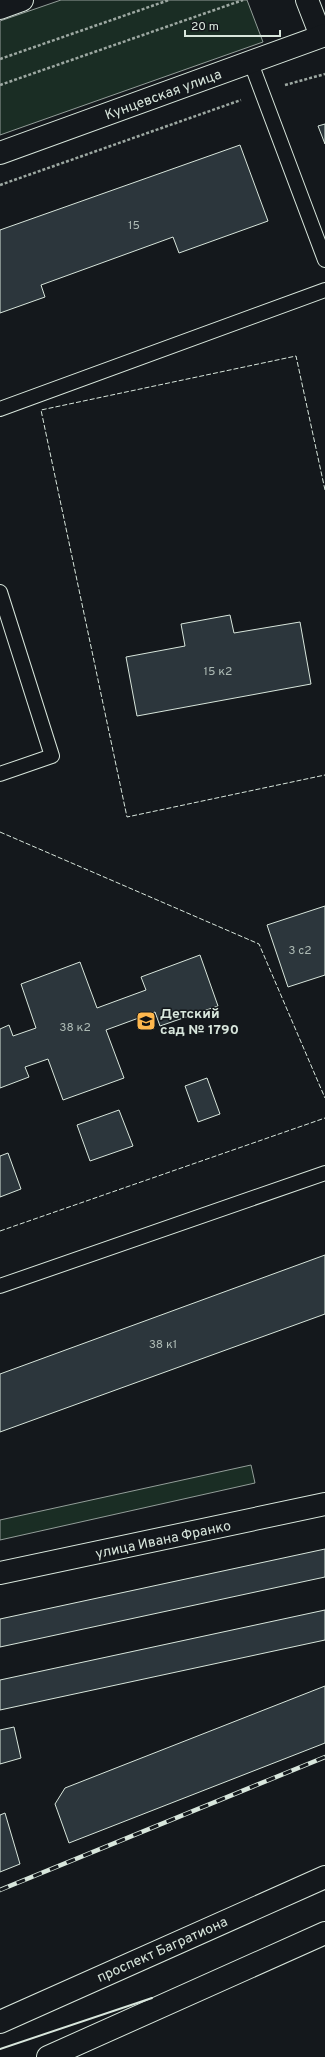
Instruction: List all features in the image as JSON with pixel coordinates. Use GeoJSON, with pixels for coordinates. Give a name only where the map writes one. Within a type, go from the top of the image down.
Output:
{"type":"FeatureCollection","features":[{"type":"Feature","properties":{"kind":"street"},"geometry":{"type":"LineString","coordinates":[[0,8],[22,0]]}},
{"type":"Feature","properties":{"kind":"street"},"geometry":{"type":"LineString","coordinates":[[307,0],[323,35]]}},
{"type":"Feature","properties":{"kind":"street","name":"Кунцевская улица"},"geometry":{"type":"LineString","coordinates":[[0,153],[251,63],[323,35]]}},
{"type":"Feature","properties":{"kind":"street","name":"улица Ивана Франко"},"geometry":{"type":"LineString","coordinates":[[0,1573],[325,1504]]}},
{"type":"Feature","properties":{"kind":"street","name":"проспект Багратиона"},"geometry":{"type":"LineString","coordinates":[[0,2022],[325,1877]]}},
{"type":"Feature","properties":{"kind":"street"},"geometry":{"type":"LineString","coordinates":[[48,2057],[325,1933]]}},
{"type":"Feature","properties":{"kind":"lane"},"geometry":{"type":"LineString","coordinates":[[251,63],[325,260]]}},
{"type":"Feature","properties":{"kind":"lane"},"geometry":{"type":"LineString","coordinates":[[0,409],[325,290]]}},
{"type":"Feature","properties":{"kind":"lane"},"geometry":{"type":"LineString","coordinates":[[0,592],[52,756],[0,774]]}},
{"type":"Feature","properties":{"kind":"lane"},"geometry":{"type":"LineString","coordinates":[[0,1286],[325,1173]]}},
{"type":"Feature","properties":{"kind":"path"},"geometry":{"type":"LineString","coordinates":[[0,59],[169,0]]}},
{"type":"Feature","properties":{"kind":"path"},"geometry":{"type":"LineString","coordinates":[[0,85],[243,0]]}},
{"type":"Feature","properties":{"kind":"path"},"geometry":{"type":"LineString","coordinates":[[0,185],[262,92],[325,74]]}},
{"type":"Feature","properties":{"kind":"green space"},"geometry":{"type":"Polygon","coordinates":[[[61,0],[247,0],[263,42],[0,135],[0,21],[61,0]]]}},
{"type":"Feature","properties":{"kind":"green space"},"geometry":{"type":"Polygon","coordinates":[[[251,1465],[255,1483],[0,1540],[0,1520],[251,1465]]]}},
{"type":"Feature","properties":{"kind":"building"},"geometry":{"type":"Polygon","coordinates":[[[325,124],[325,144],[318,126],[325,124]]]}},
{"type":"Feature","properties":{"kind":"building"},"geometry":{"type":"Polygon","coordinates":[[[240,145],[268,221],[179,253],[173,237],[41,285],[45,297],[0,313],[0,230],[240,145]]]}},
{"type":"Feature","properties":{"kind":"building"},"geometry":{"type":"Polygon","coordinates":[[[230,615],[234,633],[300,622],[311,684],[137,716],[126,657],[185,646],[181,624],[230,615]]]}},
{"type":"Feature","properties":{"kind":"building"},"geometry":{"type":"Polygon","coordinates":[[[325,906],[325,975],[288,987],[267,925],[325,906]]]}},
{"type":"Feature","properties":{"kind":"building"},"geometry":{"type":"Polygon","coordinates":[[[200,955],[218,1006],[160,1026],[155,1012],[106,1030],[124,1078],[63,1100],[48,1059],[25,1067],[29,1077],[0,1088],[0,1029],[9,1025],[13,1036],[36,1028],[21,984],[80,962],[97,1008],[146,990],[141,977],[200,955]]]}},
{"type":"Feature","properties":{"kind":"building"},"geometry":{"type":"Polygon","coordinates":[[[207,1078],[220,1114],[198,1122],[185,1086],[207,1078]]]}},
{"type":"Feature","properties":{"kind":"building"},"geometry":{"type":"Polygon","coordinates":[[[119,1110],[133,1146],[90,1161],[77,1125],[119,1110]]]}},
{"type":"Feature","properties":{"kind":"building"},"geometry":{"type":"Polygon","coordinates":[[[8,1153],[21,1189],[0,1197],[0,1156],[8,1153]]]}},
{"type":"Feature","properties":{"kind":"building"},"geometry":{"type":"Polygon","coordinates":[[[325,1255],[325,1314],[0,1432],[0,1374],[325,1255]]]}},
{"type":"Feature","properties":{"kind":"building"},"geometry":{"type":"Polygon","coordinates":[[[325,1549],[325,1577],[0,1647],[0,1619],[325,1549]]]}},
{"type":"Feature","properties":{"kind":"building"},"geometry":{"type":"Polygon","coordinates":[[[325,1610],[325,1640],[0,1710],[0,1680],[325,1610]]]}},
{"type":"Feature","properties":{"kind":"building"},"geometry":{"type":"Polygon","coordinates":[[[325,1686],[325,1743],[69,1843],[55,1804],[65,1788],[325,1686]]]}},
{"type":"Feature","properties":{"kind":"building"},"geometry":{"type":"Polygon","coordinates":[[[14,1727],[21,1758],[0,1764],[0,1730],[14,1727]]]}},
{"type":"Feature","properties":{"kind":"building"},"geometry":{"type":"Polygon","coordinates":[[[5,1813],[20,1864],[0,1872],[0,1815],[5,1813]]]}},
{"type":"Feature","properties":{"kind":"railway"},"geometry":{"type":"LineString","coordinates":[[0,1890],[325,1757]]}},
{"type":"Feature","properties":{"kind":"fence"},"geometry":{"type":"LineString","coordinates":[[325,490],[296,356],[41,410],[127,817],[325,775]]}},
{"type":"Feature","properties":{"kind":"fence"},"geometry":{"type":"LineString","coordinates":[[0,832],[259,944],[325,1098]]}},
{"type":"Feature","properties":{"kind":"fence"},"geometry":{"type":"LineString","coordinates":[[0,1231],[325,1118]]}},
{"type":"Feature","properties":{"kind":"wall"},"geometry":{"type":"LineString","coordinates":[[0,2049],[152,1998]]}},
{"type":"Feature","properties":{"kind":"place","name":"Детский сад № 1790"},"geometry":{"type":"Point","coordinates":[146,1021]}}]}
